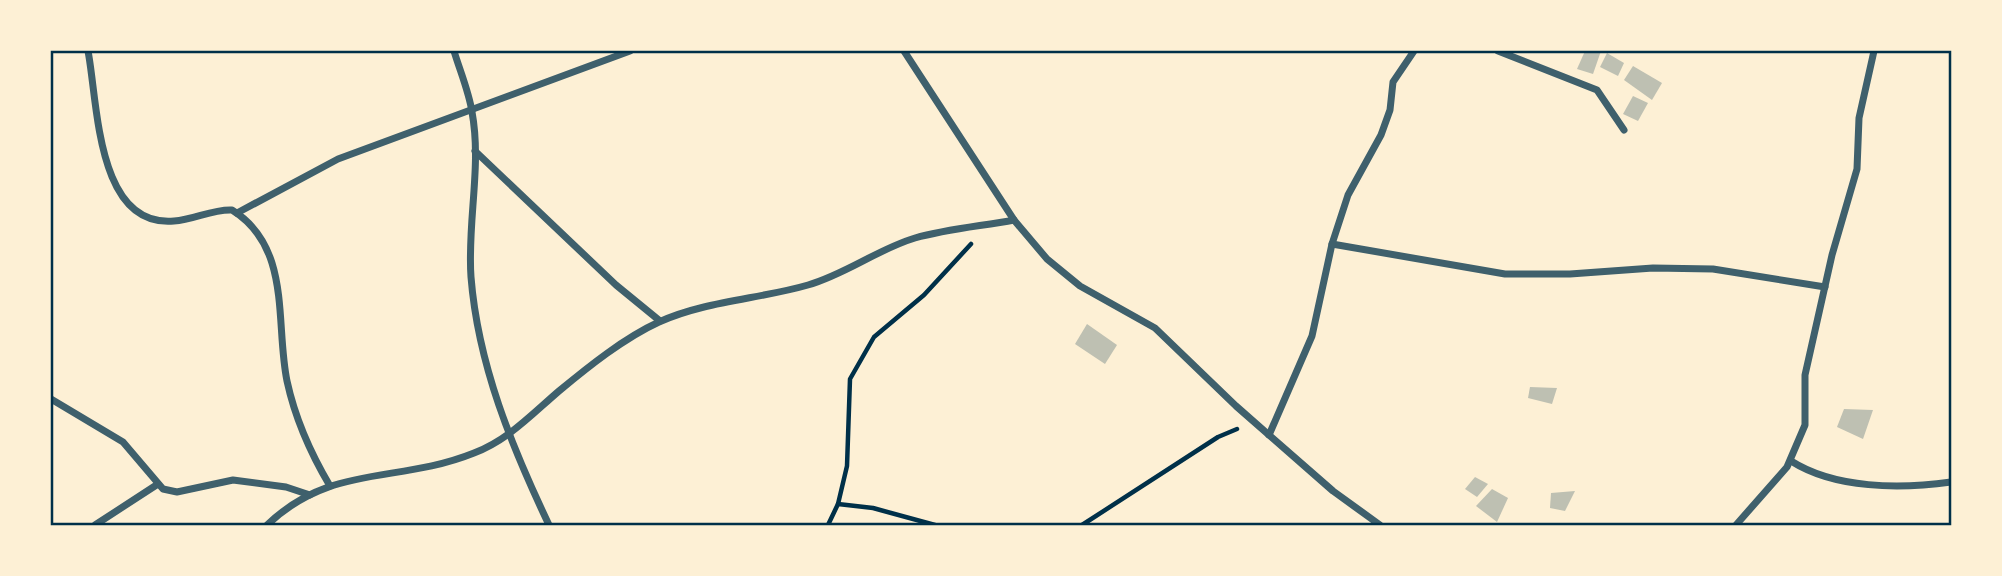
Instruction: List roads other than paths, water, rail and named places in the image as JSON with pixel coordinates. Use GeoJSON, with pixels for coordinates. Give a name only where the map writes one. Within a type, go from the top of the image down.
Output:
{"type":"FeatureCollection","features":[{"type":"Feature","properties":{"kind":"street"},"geometry":{"type":"LineString","coordinates":[[88,51],[97,118],[112,180],[121,196],[148,218],[173,222],[223,210],[237,213],[256,231],[272,262],[280,290],[283,357],[288,384],[314,459],[330,486]]}},
{"type":"Feature","properties":{"kind":"street"},"geometry":{"type":"LineString","coordinates":[[454,51],[472,111],[475,151],[471,277],[489,376],[510,435],[549,525]]}},
{"type":"Feature","properties":{"kind":"street"},"geometry":{"type":"LineString","coordinates":[[237,213],[338,159],[630,51]]}},
{"type":"Feature","properties":{"kind":"street"},"geometry":{"type":"LineString","coordinates":[[904,51],[1014,220],[1047,259],[1080,286],[1154,328],[1254,422],[1333,491],[1380,525]]}},
{"type":"Feature","properties":{"kind":"street"},"geometry":{"type":"LineString","coordinates":[[1269,435],[1312,336],[1332,244],[1348,195],[1381,135],[1390,110],[1393,82],[1414,51]]}},
{"type":"Feature","properties":{"kind":"street"},"geometry":{"type":"LineString","coordinates":[[1498,51],[1597,90],[1624,130]]}},
{"type":"Feature","properties":{"kind":"street"},"geometry":{"type":"LineString","coordinates":[[1736,525],[1763,497],[1791,460],[1805,425],[1805,374],[1857,169],[1860,118],[1874,51]]}},
{"type":"Feature","properties":{"kind":"street"},"geometry":{"type":"LineString","coordinates":[[475,151],[616,285],[660,321]]}},
{"type":"Feature","properties":{"kind":"street"},"geometry":{"type":"LineString","coordinates":[[267,525],[285,508],[330,486],[357,477],[438,466],[476,453],[510,435],[561,389],[660,321],[810,285],[915,238],[1014,220]]}},
{"type":"Feature","properties":{"kind":"street"},"geometry":{"type":"LineString","coordinates":[[1332,244],[1505,274],[1570,274],[1653,268],[1713,269],[1825,287]]}},
{"type":"Feature","properties":{"kind":"street"},"geometry":{"type":"LineString","coordinates":[[51,399],[123,442],[163,489],[177,492],[233,480],[256,482],[310,495]]}},
{"type":"Feature","properties":{"kind":"street"},"geometry":{"type":"LineString","coordinates":[[1791,460],[1808,472],[1856,482],[1929,485],[1951,482]]}},
{"type":"Feature","properties":{"kind":"street"},"geometry":{"type":"LineString","coordinates":[[95,525],[158,484]]}}]}
